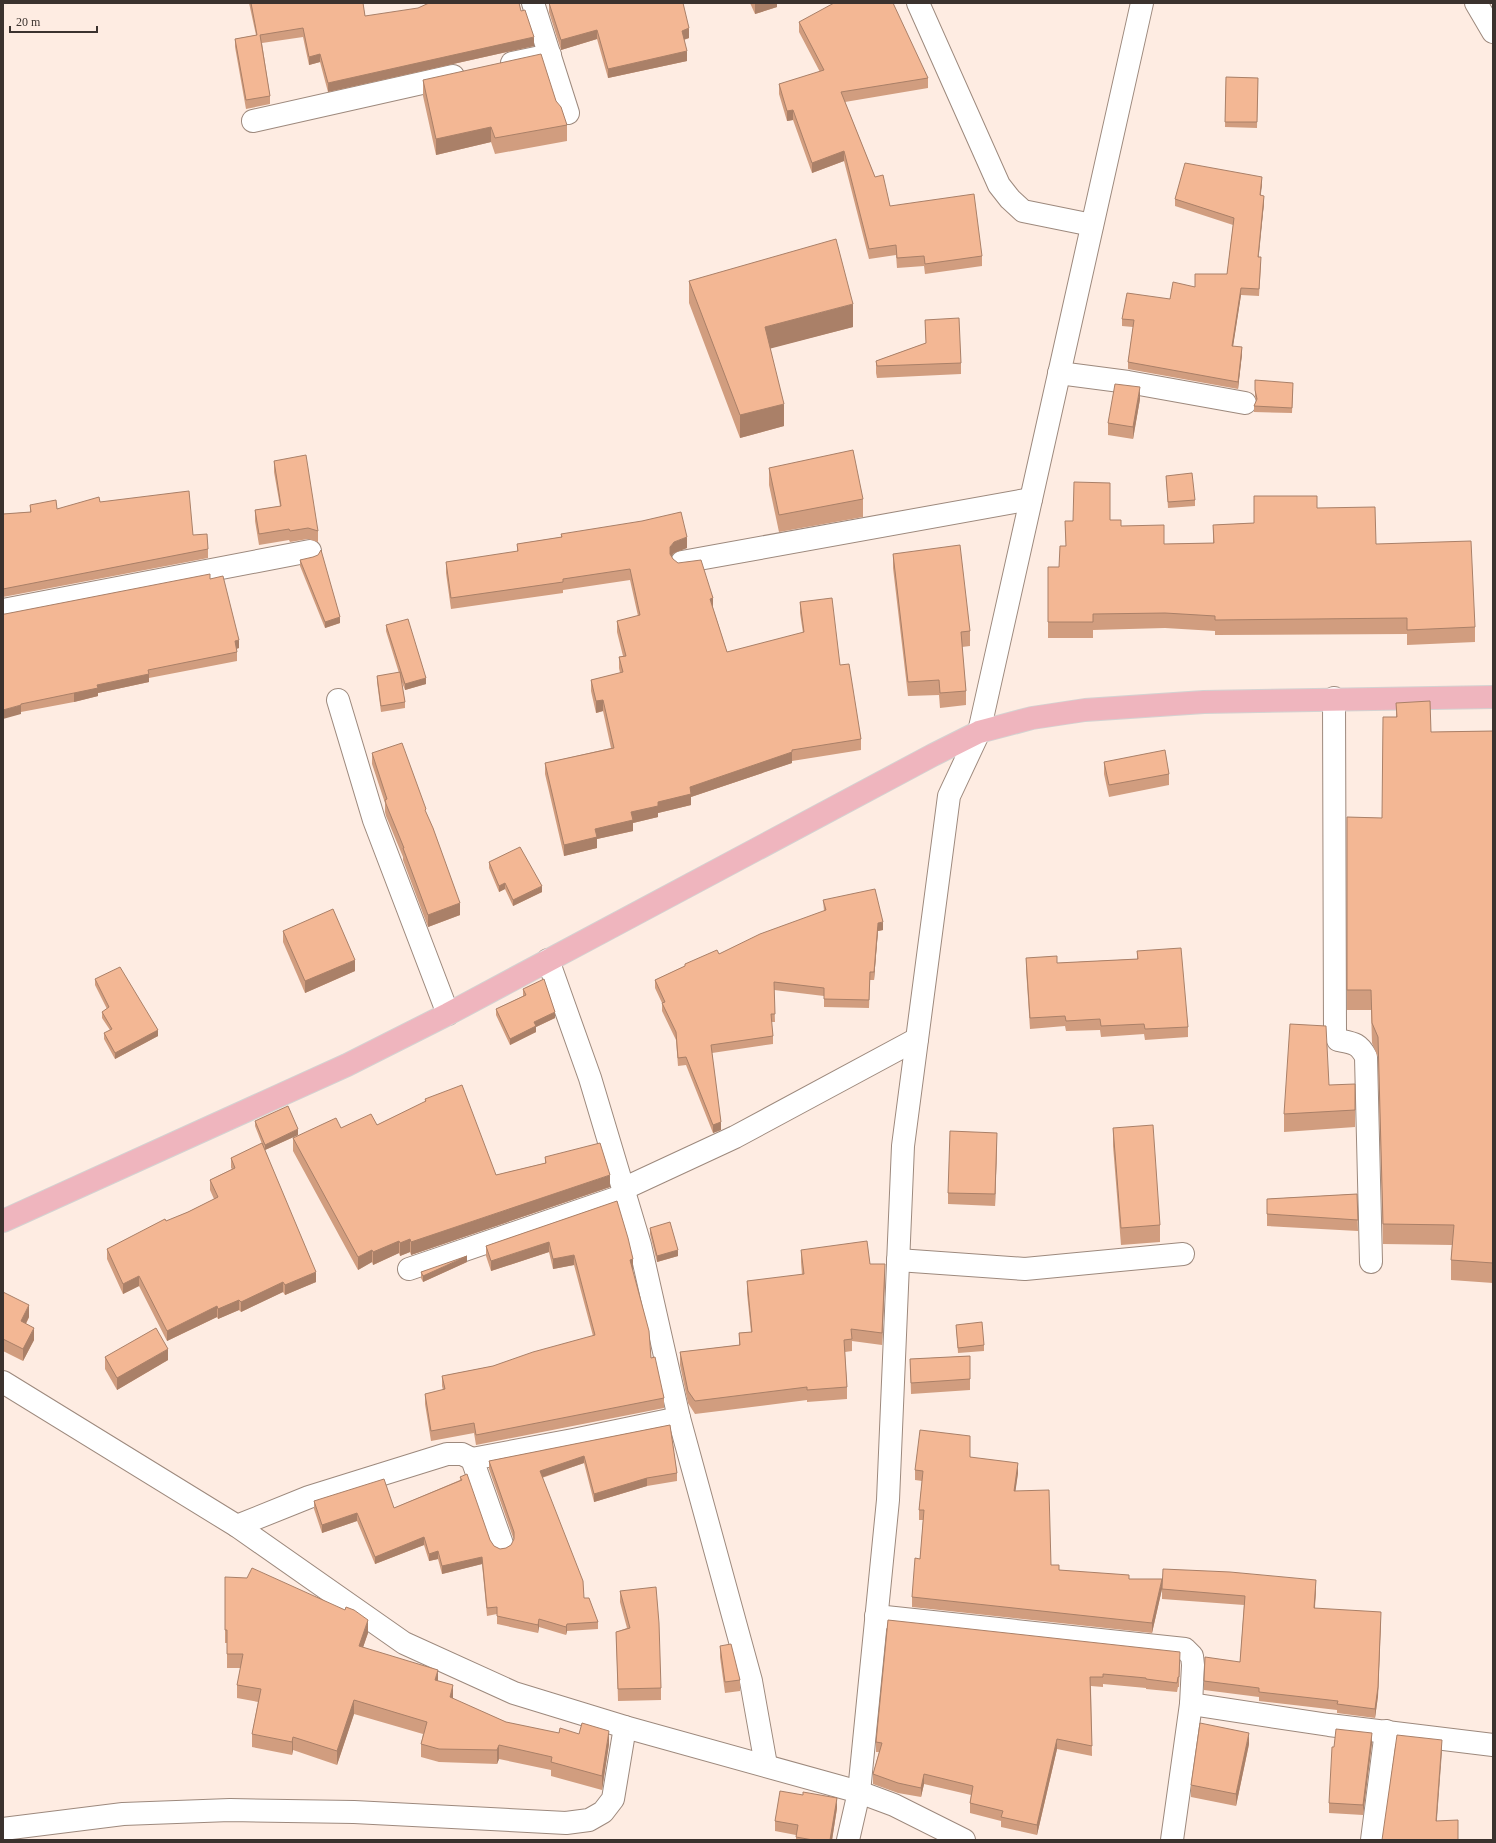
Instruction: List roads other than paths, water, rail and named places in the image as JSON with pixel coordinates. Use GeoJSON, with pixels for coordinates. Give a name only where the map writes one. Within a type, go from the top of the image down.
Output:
{"type":"FeatureCollection","features":[{"type":"Feature","properties":{"kind":"main road"},"geometry":{"type":"LineString","coordinates":[[3,1221],[347,1065],[448,1014],[933,755],[979,732],[1032,718],[1085,710],[1204,702],[1334,698],[1493,697]]}},
{"type":"Feature","properties":{"kind":"street"},"geometry":{"type":"LineString","coordinates":[[533,3],[568,113]]}},
{"type":"Feature","properties":{"kind":"street"},"geometry":{"type":"LineString","coordinates":[[918,3],[999,185],[1010,199],[1023,211],[1092,225]]}},
{"type":"Feature","properties":{"kind":"street"},"geometry":{"type":"LineString","coordinates":[[848,1840],[858,1792],[888,1500],[903,1146],[950,796],[979,732],[1142,3]]}},
{"type":"Feature","properties":{"kind":"street"},"geometry":{"type":"LineString","coordinates":[[1476,3],[1493,32]]}},
{"type":"Feature","properties":{"kind":"street"},"geometry":{"type":"LineString","coordinates":[[495,67],[550,55]]}},
{"type":"Feature","properties":{"kind":"street"},"geometry":{"type":"LineString","coordinates":[[253,121],[472,72]]}},
{"type":"Feature","properties":{"kind":"street"},"geometry":{"type":"LineString","coordinates":[[1059,373],[1128,382],[1245,403]]}},
{"type":"Feature","properties":{"kind":"street"},"geometry":{"type":"LineString","coordinates":[[682,562],[1031,499]]}},
{"type":"Feature","properties":{"kind":"street"},"geometry":{"type":"LineString","coordinates":[[3,610],[310,551]]}},
{"type":"Feature","properties":{"kind":"street"},"geometry":{"type":"LineString","coordinates":[[1334,698],[1335,1034],[1338,1040],[1354,1043],[1362,1048],[1366,1057],[1371,1262]]}},
{"type":"Feature","properties":{"kind":"street"},"geometry":{"type":"LineString","coordinates":[[338,700],[374,820],[448,1014]]}},
{"type":"Feature","properties":{"kind":"street"},"geometry":{"type":"LineString","coordinates":[[548,960],[590,1078],[640,1245],[679,1418],[750,1681],[766,1765]]}},
{"type":"Feature","properties":{"kind":"street"},"geometry":{"type":"LineString","coordinates":[[409,1269],[624,1192],[734,1137],[917,1040]]}},
{"type":"Feature","properties":{"kind":"street"},"geometry":{"type":"LineString","coordinates":[[898,1260],[1025,1269],[1183,1254]]}},
{"type":"Feature","properties":{"kind":"street"},"geometry":{"type":"LineString","coordinates":[[3,1382],[237,1526],[404,1643],[514,1693],[625,1727],[766,1765],[858,1792],[894,1805],[964,1840]]}},
{"type":"Feature","properties":{"kind":"street"},"geometry":{"type":"LineString","coordinates":[[237,1526],[309,1497],[447,1454],[462,1454],[472,1458],[573,1440],[679,1418]]}},
{"type":"Feature","properties":{"kind":"street"},"geometry":{"type":"LineString","coordinates":[[472,1458],[502,1544]]}},
{"type":"Feature","properties":{"kind":"street"},"geometry":{"type":"LineString","coordinates":[[876,1616],[1185,1649],[1192,1656],[1194,1665],[1191,1704],[1172,1840]]}},
{"type":"Feature","properties":{"kind":"street"},"geometry":{"type":"LineString","coordinates":[[1191,1704],[1329,1725],[1493,1745]]}},
{"type":"Feature","properties":{"kind":"street"},"geometry":{"type":"LineString","coordinates":[[3,1828],[123,1814],[230,1810],[354,1812],[566,1823],[590,1820],[603,1812],[613,1799],[625,1727]]}},
{"type":"Feature","properties":{"kind":"street"},"geometry":{"type":"LineString","coordinates":[[1372,1840],[1386,1731]]}}]}
